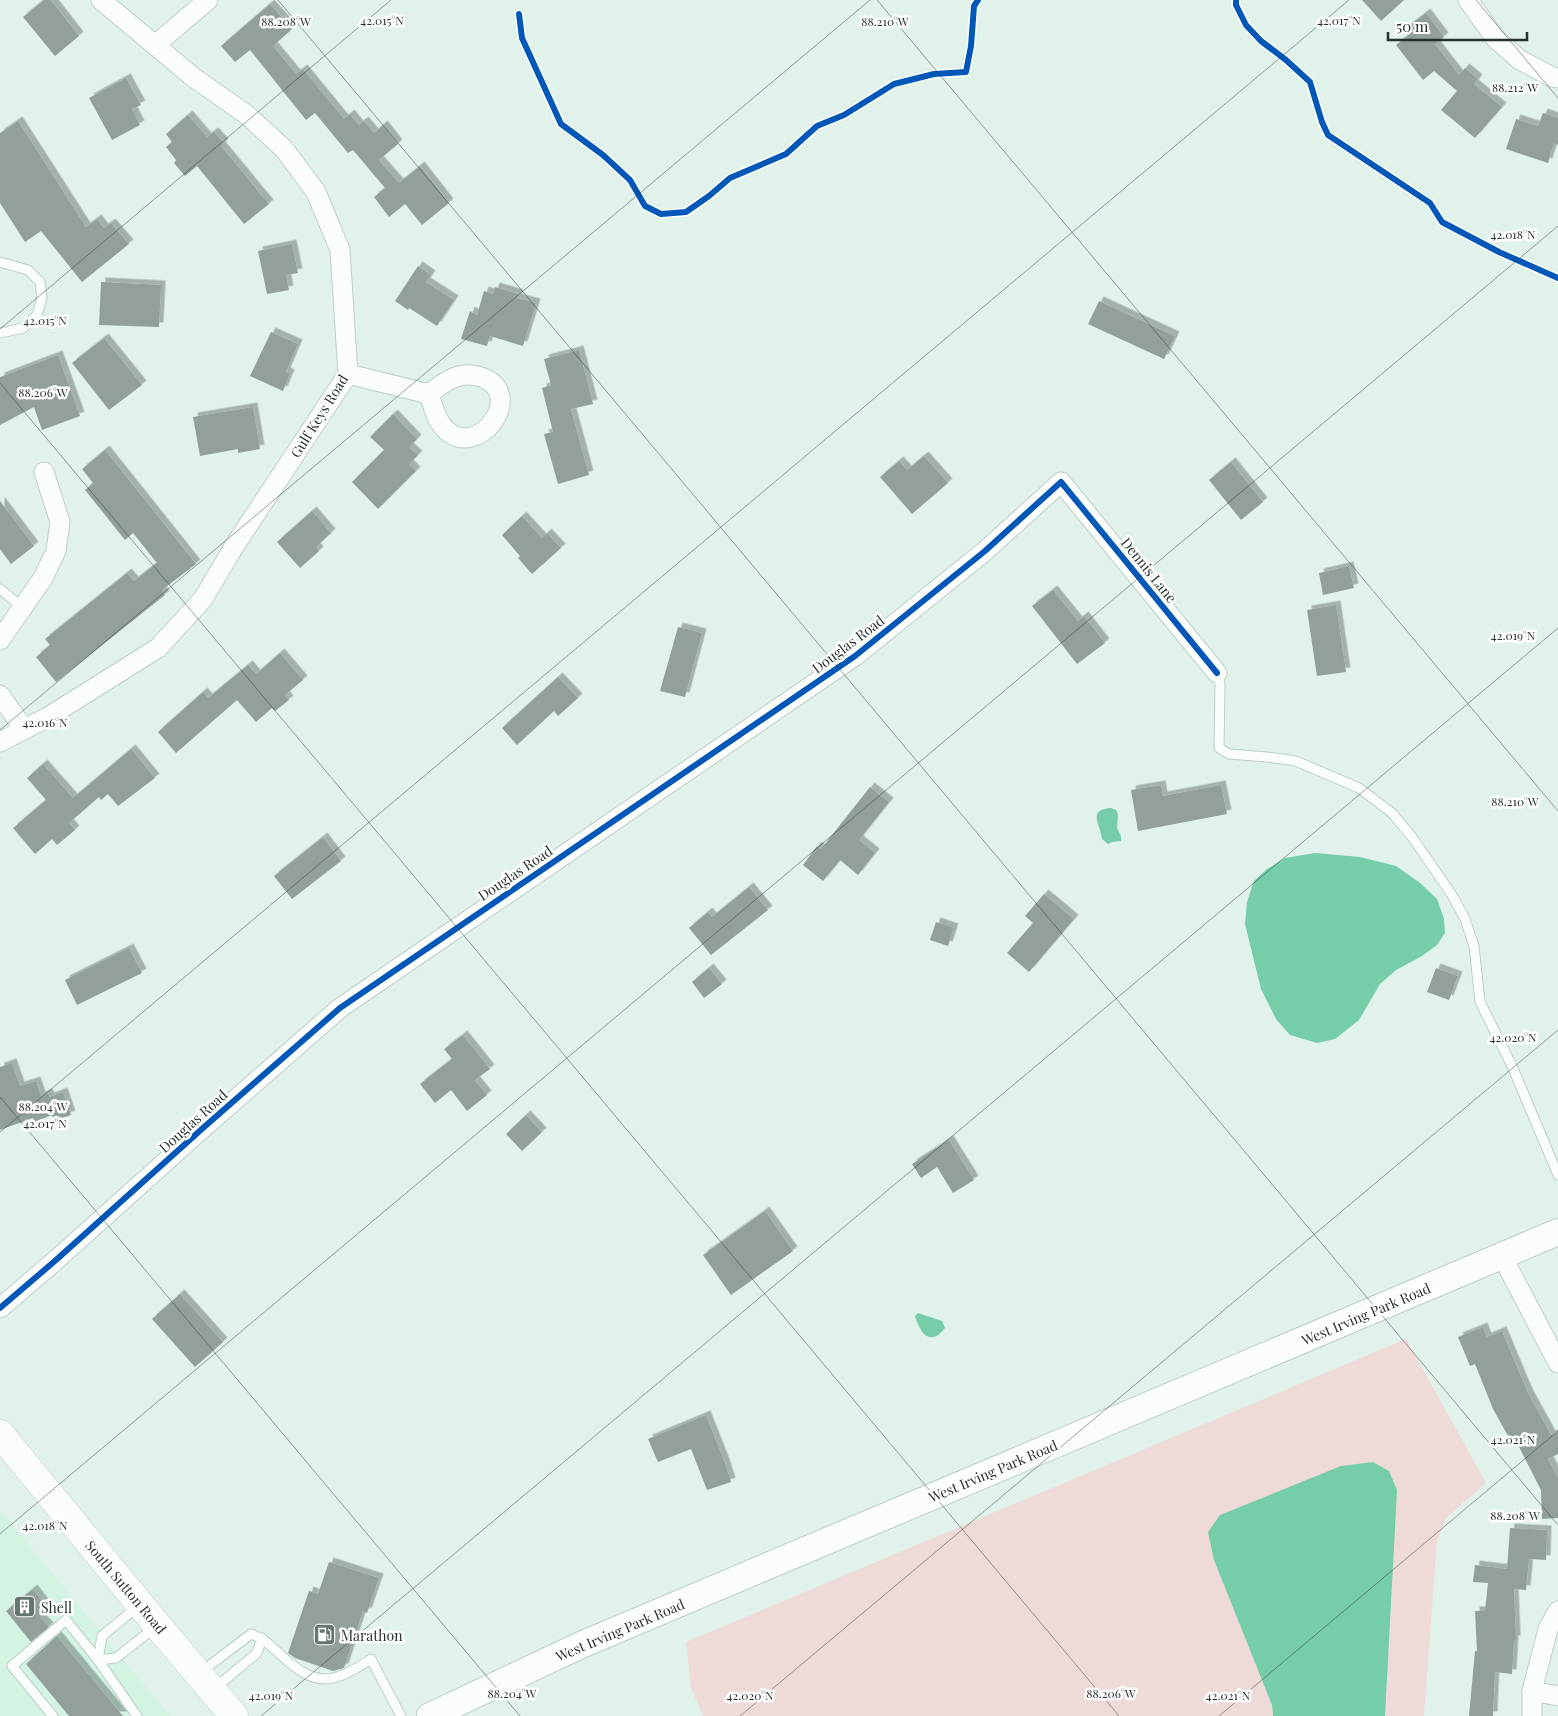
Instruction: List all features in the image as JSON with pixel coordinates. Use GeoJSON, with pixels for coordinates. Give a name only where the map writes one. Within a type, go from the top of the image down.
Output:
{"type":"FeatureCollection","features":[{"type":"Feature","properties":{"kind":"main road","name":"West Irving Park Road"},"geometry":{"type":"LineString","coordinates":[[430,1716],[581,1645],[1558,1232]]}},
{"type":"Feature","properties":{"kind":"main road","name":"South Sutton Road"},"geometry":{"type":"LineString","coordinates":[[4,1445],[234,1716]]}},
{"type":"Feature","properties":{"kind":"street","name":"Gulf Keys Road"},"geometry":{"type":"LineString","coordinates":[[0,742],[48,717],[158,648],[203,599],[234,545],[348,374],[340,250],[316,192],[284,149],[247,115],[193,77],[101,0]]}},
{"type":"Feature","properties":{"kind":"street"},"geometry":{"type":"LineString","coordinates":[[155,45],[208,0]]}},
{"type":"Feature","properties":{"kind":"street"},"geometry":{"type":"LineString","coordinates":[[1468,0],[1495,38],[1520,60],[1552,77],[1558,78]]}},
{"type":"Feature","properties":{"kind":"street"},"geometry":{"type":"LineString","coordinates":[[348,374],[429,394]]}},
{"type":"Feature","properties":{"kind":"street"},"geometry":{"type":"LineString","coordinates":[[0,640],[43,578],[56,551],[60,522],[44,472]]}},
{"type":"Feature","properties":{"kind":"street","name":"Dennis Lane"},"geometry":{"type":"LineString","coordinates":[[1061,482],[1217,673]]}},
{"type":"Feature","properties":{"kind":"street","name":"Douglas Road"},"geometry":{"type":"LineString","coordinates":[[0,1308],[340,1008],[855,656],[985,551],[1061,482]]}},
{"type":"Feature","properties":{"kind":"street"},"geometry":{"type":"LineString","coordinates":[[0,695],[24,729]]}},
{"type":"Feature","properties":{"kind":"street"},"geometry":{"type":"LineString","coordinates":[[1502,1256],[1558,1363]]}},
{"type":"Feature","properties":{"kind":"street"},"geometry":{"type":"LineString","coordinates":[[1532,1716],[1532,1691],[1548,1629],[1558,1611]]}},
{"type":"Feature","properties":{"kind":"street"},"geometry":{"type":"LineString","coordinates":[[1532,1691],[1558,1696]]}},
{"type":"Feature","properties":{"kind":"lane"},"geometry":{"type":"LineString","coordinates":[[0,262],[28,270],[40,282],[42,298],[37,315],[23,328],[0,332]]}},
{"type":"Feature","properties":{"kind":"lane"},"geometry":{"type":"LineString","coordinates":[[0,589],[22,608]]}},
{"type":"Feature","properties":{"kind":"lane"},"geometry":{"type":"LineString","coordinates":[[1217,673],[1220,684],[1219,748],[1229,754],[1267,757],[1296,762],[1359,788],[1392,813],[1436,871],[1465,919],[1474,946],[1480,1002],[1512,1066],[1558,1175]]}},
{"type":"Feature","properties":{"kind":"lane"},"geometry":{"type":"LineString","coordinates":[[98,1660],[102,1636],[140,1605]]}},
{"type":"Feature","properties":{"kind":"lane"},"geometry":{"type":"LineString","coordinates":[[53,1716],[12,1666],[66,1620],[98,1660],[137,1716]]}},
{"type":"Feature","properties":{"kind":"lane"},"geometry":{"type":"LineString","coordinates":[[98,1660],[116,1658],[157,1625]]}},
{"type":"Feature","properties":{"kind":"lane"},"geometry":{"type":"LineString","coordinates":[[206,1682],[251,1634],[262,1638],[294,1668],[310,1677],[326,1679],[347,1675],[372,1659],[401,1716]]}},
{"type":"Feature","properties":{"kind":"lane"},"geometry":{"type":"LineString","coordinates":[[206,1682],[258,1653],[262,1638]]}},
{"type":"Feature","properties":{"kind":"shaded area"},"geometry":{"type":"Polygon","coordinates":[[[1111,808],[1116,810],[1118,814],[1117,828],[1121,841],[1108,844],[1102,839],[1097,814],[1099,811],[1111,808]]]}},
{"type":"Feature","properties":{"kind":"shaded area"},"geometry":{"type":"Polygon","coordinates":[[[1315,853],[1360,857],[1396,866],[1420,883],[1437,899],[1444,919],[1445,933],[1437,945],[1422,956],[1396,970],[1380,984],[1359,1020],[1335,1039],[1317,1043],[1290,1035],[1276,1019],[1261,989],[1245,924],[1247,902],[1254,881],[1267,869],[1285,858],[1315,853]]]}},
{"type":"Feature","properties":{"kind":"shaded area"},"geometry":{"type":"Polygon","coordinates":[[[918,1313],[942,1321],[945,1328],[934,1337],[926,1335],[922,1332],[917,1322],[915,1316],[918,1313]]]}},
{"type":"Feature","properties":{"kind":"shaded area"},"geometry":{"type":"Polygon","coordinates":[[[1406,1339],[1486,1483],[1446,1518],[1437,1542],[1424,1716],[703,1716],[691,1688],[686,1642],[1406,1339]]]}},
{"type":"Feature","properties":{"kind":"shaded area"},"geometry":{"type":"Polygon","coordinates":[[[1373,1462],[1389,1471],[1397,1490],[1385,1716],[1273,1716],[1272,1705],[1214,1560],[1208,1532],[1220,1515],[1341,1466],[1373,1462]]]}},
{"type":"Feature","properties":{"kind":"shaded area"},"geometry":{"type":"Polygon","coordinates":[[[0,1510],[170,1716],[0,1716],[0,1510]]]}},
{"type":"Feature","properties":{"kind":"building"},"geometry":{"type":"Polygon","coordinates":[[[44,0],[51,0],[79,36],[55,56],[23,17],[44,0]]]}},
{"type":"Feature","properties":{"kind":"building"},"geometry":{"type":"Polygon","coordinates":[[[1362,0],[1404,0],[1381,21],[1362,0]]]}},
{"type":"Feature","properties":{"kind":"building"},"geometry":{"type":"Polygon","coordinates":[[[270,4],[292,29],[273,46],[296,74],[303,69],[344,119],[350,114],[359,125],[364,121],[374,133],[383,125],[398,144],[379,160],[399,183],[420,166],[449,203],[422,225],[405,204],[389,217],[374,197],[385,188],[353,150],[348,153],[315,113],[306,120],[250,50],[235,62],[221,46],[270,4]]]}},
{"type":"Feature","properties":{"kind":"building"},"geometry":{"type":"Polygon","coordinates":[[[1426,13],[1444,37],[1435,44],[1459,75],[1465,68],[1478,79],[1474,84],[1502,107],[1475,138],[1441,110],[1457,91],[1434,71],[1423,80],[1396,45],[1414,31],[1409,26],[1426,13]]]}},
{"type":"Feature","properties":{"kind":"building"},"geometry":{"type":"Polygon","coordinates":[[[126,78],[141,105],[132,109],[140,125],[112,140],[89,98],[126,78]]]}},
{"type":"Feature","properties":{"kind":"building"},"geometry":{"type":"Polygon","coordinates":[[[1543,113],[1558,118],[1558,145],[1554,143],[1548,163],[1506,149],[1516,119],[1538,126],[1543,113]]]}},
{"type":"Feature","properties":{"kind":"building"},"geometry":{"type":"Polygon","coordinates":[[[188,115],[207,137],[214,132],[224,143],[221,146],[269,204],[244,224],[197,166],[185,176],[174,163],[176,160],[166,147],[172,142],[166,134],[188,115]]]}},
{"type":"Feature","properties":{"kind":"building"},"geometry":{"type":"Polygon","coordinates":[[[18,121],[86,227],[97,219],[104,228],[111,223],[129,244],[82,282],[41,231],[25,242],[0,203],[0,133],[18,121]]]}},
{"type":"Feature","properties":{"kind":"building"},"geometry":{"type":"Polygon","coordinates":[[[292,244],[298,273],[286,275],[289,290],[267,294],[258,251],[292,244]]]}},
{"type":"Feature","properties":{"kind":"building"},"geometry":{"type":"Polygon","coordinates":[[[418,266],[431,275],[426,282],[454,300],[437,326],[395,301],[418,266]]]}},
{"type":"Feature","properties":{"kind":"building"},"geometry":{"type":"Polygon","coordinates":[[[101,282],[161,285],[159,327],[99,325],[101,282]]]}},
{"type":"Feature","properties":{"kind":"building"},"geometry":{"type":"Polygon","coordinates":[[[495,287],[519,294],[517,298],[536,303],[523,346],[490,336],[487,346],[461,339],[470,311],[477,315],[484,291],[493,294],[495,287]]]}},
{"type":"Feature","properties":{"kind":"building"},"geometry":{"type":"Polygon","coordinates":[[[1099,301],[1175,336],[1164,359],[1088,324],[1099,301]]]}},
{"type":"Feature","properties":{"kind":"building"},"geometry":{"type":"Polygon","coordinates":[[[271,332],[298,344],[286,372],[290,374],[283,391],[250,376],[271,332]]]}},
{"type":"Feature","properties":{"kind":"building"},"geometry":{"type":"Polygon","coordinates":[[[104,338],[142,385],[109,410],[72,363],[104,338]]]}},
{"type":"Feature","properties":{"kind":"building"},"geometry":{"type":"Polygon","coordinates":[[[579,350],[593,404],[571,409],[589,475],[558,484],[544,434],[553,432],[542,388],[551,385],[544,359],[579,350]]]}},
{"type":"Feature","properties":{"kind":"building"},"geometry":{"type":"Polygon","coordinates":[[[58,355],[80,416],[42,430],[34,407],[0,425],[0,377],[58,355]]]}},
{"type":"Feature","properties":{"kind":"building"},"geometry":{"type":"Polygon","coordinates":[[[253,407],[260,449],[238,453],[238,449],[200,456],[193,417],[253,407]]]}},
{"type":"Feature","properties":{"kind":"building"},"geometry":{"type":"Polygon","coordinates":[[[393,414],[417,439],[409,447],[418,455],[409,464],[416,471],[378,509],[352,482],[384,450],[370,437],[393,414]]]}},
{"type":"Feature","properties":{"kind":"building"},"geometry":{"type":"Polygon","coordinates":[[[105,450],[196,564],[162,590],[165,595],[56,682],[36,657],[50,645],[45,639],[127,573],[134,581],[157,563],[133,533],[125,540],[85,490],[93,483],[82,469],[105,450]]]}},
{"type":"Feature","properties":{"kind":"building"},"geometry":{"type":"Polygon","coordinates":[[[924,456],[948,483],[912,514],[880,477],[899,461],[907,470],[924,456]]]}},
{"type":"Feature","properties":{"kind":"building"},"geometry":{"type":"Polygon","coordinates":[[[1231,462],[1263,502],[1241,520],[1209,480],[1231,462]]]}},
{"type":"Feature","properties":{"kind":"building"},"geometry":{"type":"Polygon","coordinates":[[[0,501],[34,546],[11,564],[0,549],[0,501]]]}},
{"type":"Feature","properties":{"kind":"building"},"geometry":{"type":"Polygon","coordinates":[[[312,511],[331,533],[316,547],[319,551],[300,568],[277,542],[312,511]]]}},
{"type":"Feature","properties":{"kind":"building"},"geometry":{"type":"Polygon","coordinates":[[[522,516],[542,538],[547,533],[561,548],[532,574],[502,535],[522,516]]]}},
{"type":"Feature","properties":{"kind":"building"},"geometry":{"type":"Polygon","coordinates":[[[1349,566],[1354,588],[1323,595],[1319,573],[1349,566]]]}},
{"type":"Feature","properties":{"kind":"building"},"geometry":{"type":"Polygon","coordinates":[[[1053,590],[1078,621],[1084,616],[1105,643],[1077,664],[1032,606],[1053,590]]]}},
{"type":"Feature","properties":{"kind":"building"},"geometry":{"type":"Polygon","coordinates":[[[1336,605],[1346,672],[1317,676],[1307,610],[1336,605]]]}},
{"type":"Feature","properties":{"kind":"building"},"geometry":{"type":"Polygon","coordinates":[[[678,627],[702,633],[685,697],[660,691],[678,627]]]}},
{"type":"Feature","properties":{"kind":"building"},"geometry":{"type":"Polygon","coordinates":[[[280,653],[303,680],[285,695],[289,700],[275,711],[272,708],[256,722],[237,700],[176,753],[158,732],[203,692],[208,698],[248,665],[256,674],[280,653]]]}},
{"type":"Feature","properties":{"kind":"building"},"geometry":{"type":"Polygon","coordinates":[[[558,677],[578,698],[558,716],[554,711],[517,745],[502,728],[558,677]]]}},
{"type":"Feature","properties":{"kind":"building"},"geometry":{"type":"Polygon","coordinates":[[[131,749],[155,778],[118,806],[108,794],[101,800],[99,797],[69,823],[75,830],[57,845],[52,839],[35,854],[13,828],[46,800],[27,778],[43,764],[73,798],[131,749]]]}},
{"type":"Feature","properties":{"kind":"building"},"geometry":{"type":"Polygon","coordinates":[[[1161,785],[1163,796],[1221,785],[1227,814],[1138,831],[1131,790],[1161,785]]]}},
{"type":"Feature","properties":{"kind":"building"},"geometry":{"type":"Polygon","coordinates":[[[870,787],[889,802],[859,840],[875,853],[858,875],[840,860],[823,881],[803,865],[817,846],[821,849],[870,787]]]}},
{"type":"Feature","properties":{"kind":"building"},"geometry":{"type":"Polygon","coordinates":[[[323,837],[341,861],[292,899],[274,876],[323,837]]]}},
{"type":"Feature","properties":{"kind":"building"},"geometry":{"type":"Polygon","coordinates":[[[749,887],[768,910],[711,955],[689,928],[708,912],[712,917],[749,887]]]}},
{"type":"Feature","properties":{"kind":"building"},"geometry":{"type":"Polygon","coordinates":[[[1044,894],[1074,919],[1029,972],[1007,953],[1033,923],[1025,916],[1044,894]]]}},
{"type":"Feature","properties":{"kind":"building"},"geometry":{"type":"Polygon","coordinates":[[[936,922],[954,928],[948,946],[930,940],[936,922]]]}},
{"type":"Feature","properties":{"kind":"building"},"geometry":{"type":"Polygon","coordinates":[[[129,948],[142,973],[77,1005],[65,980],[129,948]]]}},
{"type":"Feature","properties":{"kind":"building"},"geometry":{"type":"Polygon","coordinates":[[[709,968],[722,984],[704,998],[692,982],[709,968]]]}},
{"type":"Feature","properties":{"kind":"building"},"geometry":{"type":"Polygon","coordinates":[[[1436,968],[1458,976],[1449,1000],[1427,992],[1436,968]]]}},
{"type":"Feature","properties":{"kind":"building"},"geometry":{"type":"Polygon","coordinates":[[[463,1035],[490,1069],[475,1080],[487,1095],[467,1111],[451,1090],[435,1103],[420,1084],[452,1059],[444,1049],[463,1035]]]}},
{"type":"Feature","properties":{"kind":"building"},"geometry":{"type":"Polygon","coordinates":[[[12,1063],[20,1086],[36,1081],[41,1096],[48,1093],[50,1097],[63,1092],[71,1115],[54,1121],[52,1115],[34,1122],[33,1118],[0,1130],[0,1067],[12,1063]]]}},
{"type":"Feature","properties":{"kind":"building"},"geometry":{"type":"Polygon","coordinates":[[[526,1115],[542,1132],[522,1151],[506,1134],[526,1115]]]}},
{"type":"Feature","properties":{"kind":"building"},"geometry":{"type":"Polygon","coordinates":[[[949,1140],[974,1180],[953,1193],[937,1167],[921,1178],[912,1164],[949,1140]]]}},
{"type":"Feature","properties":{"kind":"building"},"geometry":{"type":"Polygon","coordinates":[[[765,1211],[793,1251],[731,1295],[703,1255],[765,1211]]]}},
{"type":"Feature","properties":{"kind":"building"},"geometry":{"type":"Polygon","coordinates":[[[180,1294],[223,1342],[195,1367],[152,1319],[180,1294]]]}},
{"type":"Feature","properties":{"kind":"building"},"geometry":{"type":"Polygon","coordinates":[[[1483,1327],[1487,1337],[1502,1331],[1528,1393],[1551,1435],[1558,1432],[1558,1454],[1548,1459],[1558,1477],[1558,1518],[1542,1519],[1541,1490],[1516,1441],[1512,1443],[1493,1409],[1475,1364],[1470,1366],[1458,1337],[1483,1327]]]}},
{"type":"Feature","properties":{"kind":"building"},"geometry":{"type":"Polygon","coordinates":[[[706,1415],[731,1482],[707,1490],[691,1449],[658,1462],[648,1439],[706,1415]]]}},
{"type":"Feature","properties":{"kind":"building"},"geometry":{"type":"Polygon","coordinates":[[[1510,1528],[1547,1530],[1546,1560],[1529,1559],[1526,1590],[1514,1589],[1516,1640],[1514,1640],[1512,1674],[1495,1672],[1493,1716],[1469,1716],[1475,1651],[1477,1651],[1475,1611],[1485,1611],[1488,1583],[1473,1582],[1475,1565],[1507,1569],[1510,1528]]]}},
{"type":"Feature","properties":{"kind":"building","name":"Marathon"},"geometry":{"type":"Polygon","coordinates":[[[329,1562],[379,1578],[367,1613],[363,1611],[344,1668],[333,1671],[295,1658],[288,1653],[309,1591],[318,1594],[329,1562]]]}},
{"type":"Feature","properties":{"kind":"building"},"geometry":{"type":"Polygon","coordinates":[[[33,1589],[49,1610],[40,1617],[49,1627],[31,1642],[6,1611],[33,1589]]]}},
{"type":"Feature","properties":{"kind":"building","name":"Shell"},"geometry":{"type":"Polygon","coordinates":[[[57,1636],[123,1716],[69,1716],[26,1664],[57,1636]]]}},
{"type":"Feature","properties":{"kind":"cycle path"},"geometry":{"type":"LineString","coordinates":[[519,14],[522,38],[561,124],[603,155],[630,180],[645,206],[661,214],[686,212],[730,178],[786,154],[817,126],[844,115],[894,84],[934,74],[966,72],[971,46],[974,6],[978,0]]}},
{"type":"Feature","properties":{"kind":"cycle path"},"geometry":{"type":"LineString","coordinates":[[1236,0],[1236,5],[1246,25],[1261,41],[1310,82],[1322,122],[1328,135],[1430,203],[1442,222],[1499,252],[1558,278]]}},
{"type":"Feature","properties":{"kind":"cycle path"},"geometry":{"type":"LineString","coordinates":[[0,1308],[340,1008],[855,656],[985,551],[1061,482],[1217,673]]}},
{"type":"Feature","properties":{"kind":"place","name":"Shell"},"geometry":{"type":"Point","coordinates":[25,1607]}},
{"type":"Feature","properties":{"kind":"place","name":"Marathon"},"geometry":{"type":"Point","coordinates":[325,1635]}}]}
